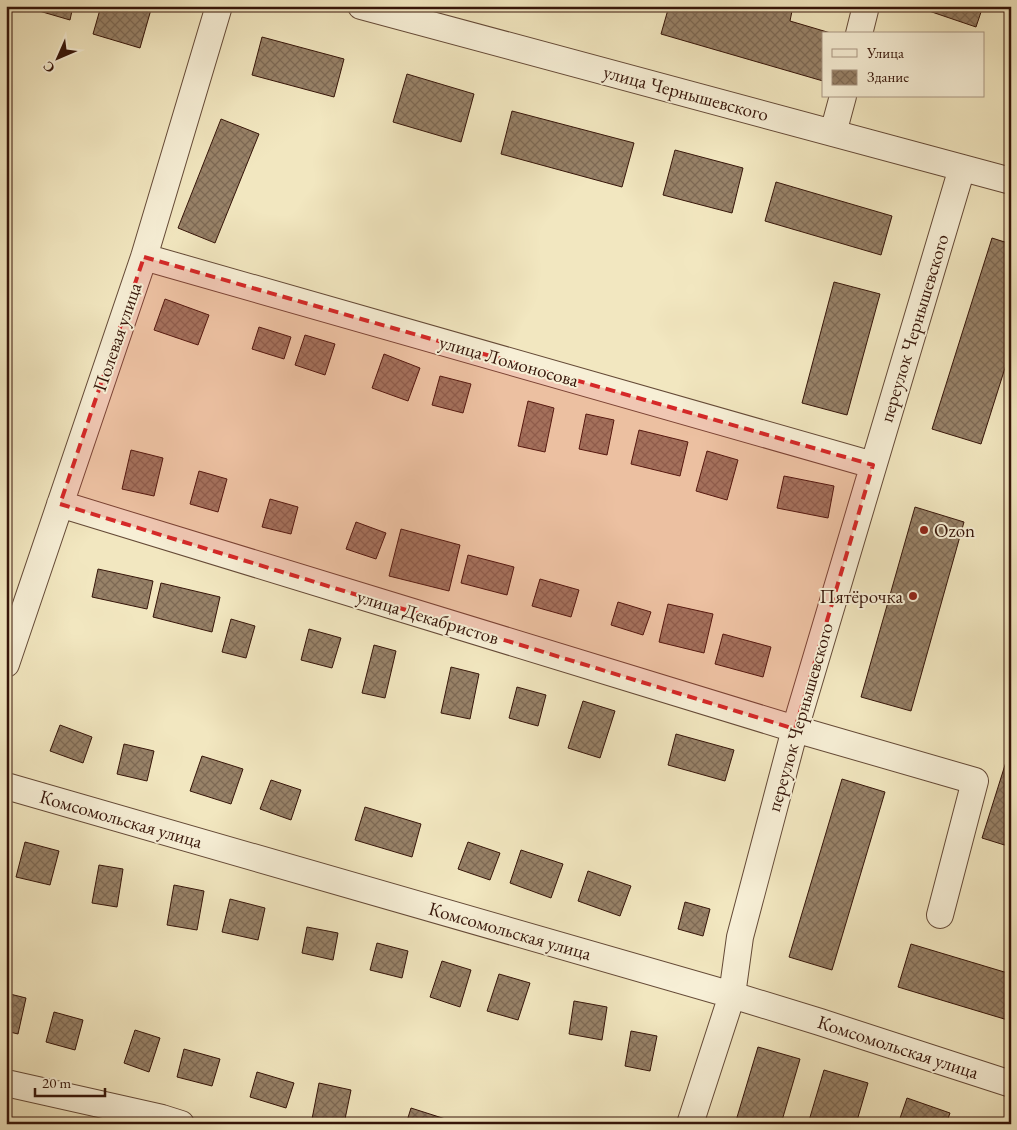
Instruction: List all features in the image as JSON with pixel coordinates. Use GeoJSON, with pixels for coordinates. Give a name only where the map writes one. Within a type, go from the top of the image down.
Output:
{"type":"FeatureCollection","features":[{"type":"Feature","properties":{"kind":"street","name":"Полевая улица"},"geometry":{"type":"LineString","coordinates":[[6,664],[144,257],[218,6]]}},
{"type":"Feature","properties":{"kind":"street","name":"улица Чернышевского"},"geometry":{"type":"LineString","coordinates":[[361,6],[1011,181]]}},
{"type":"Feature","properties":{"kind":"street"},"geometry":{"type":"LineString","coordinates":[[860,32],[866,6]]}},
{"type":"Feature","properties":{"kind":"street"},"geometry":{"type":"LineString","coordinates":[[833,133],[842,98]]}},
{"type":"Feature","properties":{"kind":"street","name":"переулок Чернышевского"},"geometry":{"type":"LineString","coordinates":[[690,1124],[732,995],[740,937],[795,730],[962,168]]}},
{"type":"Feature","properties":{"kind":"street","name":"улица Ломоносова"},"geometry":{"type":"LineString","coordinates":[[144,257],[874,465]]}},
{"type":"Feature","properties":{"kind":"street","name":"улица Декабристов"},"geometry":{"type":"LineString","coordinates":[[60,504],[795,730],[974,782],[940,915]]}},
{"type":"Feature","properties":{"kind":"street","name":"Комсомольская улица"},"geometry":{"type":"LineString","coordinates":[[6,786],[732,995],[1011,1084]]}},
{"type":"Feature","properties":{"kind":"street"},"geometry":{"type":"LineString","coordinates":[[6,1083],[162,1118],[180,1124]]}},
{"type":"Feature","properties":{"kind":"highlighted area"},"geometry":{"type":"Polygon","coordinates":[[[144,257],[873,465],[795,729],[60,504],[144,257]]]}},
{"type":"Feature","properties":{"kind":"building"},"geometry":{"type":"Polygon","coordinates":[[[22,6],[73,6],[70,20],[22,6]]]}},
{"type":"Feature","properties":{"kind":"building"},"geometry":{"type":"Polygon","coordinates":[[[101,6],[152,6],[140,48],[93,34],[101,6]]]}},
{"type":"Feature","properties":{"kind":"building"},"geometry":{"type":"Polygon","coordinates":[[[669,6],[740,6],[746,8],[747,6],[793,6],[790,21],[827,32],[822,32],[822,81],[661,34],[669,6]]]}},
{"type":"Feature","properties":{"kind":"building"},"geometry":{"type":"Polygon","coordinates":[[[924,6],[983,6],[976,27],[923,9],[924,6]]]}},
{"type":"Feature","properties":{"kind":"building"},"geometry":{"type":"Polygon","coordinates":[[[262,37],[344,59],[334,97],[252,75],[262,37]]]}},
{"type":"Feature","properties":{"kind":"building"},"geometry":{"type":"Polygon","coordinates":[[[407,74],[474,94],[461,142],[393,122],[407,74]]]}},
{"type":"Feature","properties":{"kind":"building"},"geometry":{"type":"Polygon","coordinates":[[[512,111],[634,143],[622,187],[501,154],[512,111]]]}},
{"type":"Feature","properties":{"kind":"building"},"geometry":{"type":"Polygon","coordinates":[[[221,119],[259,134],[215,243],[178,228],[221,119]]]}},
{"type":"Feature","properties":{"kind":"building"},"geometry":{"type":"Polygon","coordinates":[[[675,150],[743,168],[732,213],[663,195],[675,150]]]}},
{"type":"Feature","properties":{"kind":"building"},"geometry":{"type":"Polygon","coordinates":[[[776,182],[892,216],[881,255],[765,221],[776,182]]]}},
{"type":"Feature","properties":{"kind":"building"},"geometry":{"type":"Polygon","coordinates":[[[992,238],[1011,244],[1011,349],[981,444],[932,429],[992,238]]]}},
{"type":"Feature","properties":{"kind":"building"},"geometry":{"type":"Polygon","coordinates":[[[834,282],[880,294],[847,415],[802,403],[834,282]]]}},
{"type":"Feature","properties":{"kind":"building"},"geometry":{"type":"Polygon","coordinates":[[[165,299],[209,315],[198,345],[154,330],[165,299]]]}},
{"type":"Feature","properties":{"kind":"building"},"geometry":{"type":"Polygon","coordinates":[[[259,327],[291,337],[284,359],[252,349],[259,327]]]}},
{"type":"Feature","properties":{"kind":"building"},"geometry":{"type":"Polygon","coordinates":[[[305,335],[335,344],[325,375],[295,365],[305,335]]]}},
{"type":"Feature","properties":{"kind":"building"},"geometry":{"type":"Polygon","coordinates":[[[384,354],[420,368],[408,401],[372,388],[384,354]]]}},
{"type":"Feature","properties":{"kind":"building"},"geometry":{"type":"Polygon","coordinates":[[[440,376],[471,384],[463,413],[432,405],[440,376]]]}},
{"type":"Feature","properties":{"kind":"building"},"geometry":{"type":"Polygon","coordinates":[[[528,401],[554,408],[545,452],[518,446],[528,401]]]}},
{"type":"Feature","properties":{"kind":"building"},"geometry":{"type":"Polygon","coordinates":[[[586,414],[614,420],[607,455],[579,449],[586,414]]]}},
{"type":"Feature","properties":{"kind":"building"},"geometry":{"type":"Polygon","coordinates":[[[639,430],[688,442],[680,476],[631,464],[639,430]]]}},
{"type":"Feature","properties":{"kind":"building"},"geometry":{"type":"Polygon","coordinates":[[[131,450],[163,458],[154,496],[122,489],[131,450]]]}},
{"type":"Feature","properties":{"kind":"building"},"geometry":{"type":"Polygon","coordinates":[[[707,451],[738,460],[727,500],[696,491],[707,451]]]}},
{"type":"Feature","properties":{"kind":"building"},"geometry":{"type":"Polygon","coordinates":[[[199,471],[227,479],[218,512],[190,504],[199,471]]]}},
{"type":"Feature","properties":{"kind":"building"},"geometry":{"type":"Polygon","coordinates":[[[784,476],[834,486],[828,518],[777,508],[784,476]]]}},
{"type":"Feature","properties":{"kind":"building"},"geometry":{"type":"Polygon","coordinates":[[[270,499],[298,507],[291,534],[262,527],[270,499]]]}},
{"type":"Feature","properties":{"kind":"building"},"geometry":{"type":"Polygon","coordinates":[[[915,507],[964,522],[911,711],[861,697],[915,507]]]}},
{"type":"Feature","properties":{"kind":"building"},"geometry":{"type":"Polygon","coordinates":[[[356,522],[386,533],[376,559],[346,549],[356,522]]]}},
{"type":"Feature","properties":{"kind":"building"},"geometry":{"type":"Polygon","coordinates":[[[401,529],[460,545],[449,591],[389,576],[401,529]]]}},
{"type":"Feature","properties":{"kind":"building"},"geometry":{"type":"Polygon","coordinates":[[[468,555],[514,567],[507,595],[461,583],[468,555]]]}},
{"type":"Feature","properties":{"kind":"building"},"geometry":{"type":"Polygon","coordinates":[[[98,569],[153,581],[147,609],[92,597],[98,569]]]}},
{"type":"Feature","properties":{"kind":"building"},"geometry":{"type":"Polygon","coordinates":[[[540,579],[579,590],[571,617],[532,606],[540,579]]]}},
{"type":"Feature","properties":{"kind":"building"},"geometry":{"type":"Polygon","coordinates":[[[161,583],[220,597],[212,632],[153,617],[161,583]]]}},
{"type":"Feature","properties":{"kind":"building"},"geometry":{"type":"Polygon","coordinates":[[[618,602],[651,612],[643,635],[611,625],[618,602]]]}},
{"type":"Feature","properties":{"kind":"building"},"geometry":{"type":"Polygon","coordinates":[[[668,604],[713,614],[704,653],[659,642],[668,604]]]}},
{"type":"Feature","properties":{"kind":"building"},"geometry":{"type":"Polygon","coordinates":[[[231,619],[255,626],[246,658],[222,652],[231,619]]]}},
{"type":"Feature","properties":{"kind":"building"},"geometry":{"type":"Polygon","coordinates":[[[309,629],[341,638],[332,668],[301,660],[309,629]]]}},
{"type":"Feature","properties":{"kind":"building"},"geometry":{"type":"Polygon","coordinates":[[[723,634],[771,647],[763,677],[715,664],[723,634]]]}},
{"type":"Feature","properties":{"kind":"building"},"geometry":{"type":"Polygon","coordinates":[[[374,645],[396,651],[385,698],[362,693],[374,645]]]}},
{"type":"Feature","properties":{"kind":"building"},"geometry":{"type":"Polygon","coordinates":[[[451,667],[479,674],[470,719],[441,713],[451,667]]]}},
{"type":"Feature","properties":{"kind":"building"},"geometry":{"type":"Polygon","coordinates":[[[517,687],[546,695],[538,726],[509,718],[517,687]]]}},
{"type":"Feature","properties":{"kind":"building"},"geometry":{"type":"Polygon","coordinates":[[[583,701],[615,711],[600,758],[568,748],[583,701]]]}},
{"type":"Feature","properties":{"kind":"building"},"geometry":{"type":"Polygon","coordinates":[[[60,725],[92,737],[83,763],[50,751],[60,725]]]}},
{"type":"Feature","properties":{"kind":"building"},"geometry":{"type":"Polygon","coordinates":[[[676,734],[734,750],[725,781],[668,765],[676,734]]]}},
{"type":"Feature","properties":{"kind":"building"},"geometry":{"type":"Polygon","coordinates":[[[124,744],[154,751],[147,781],[117,774],[124,744]]]}},
{"type":"Feature","properties":{"kind":"building"},"geometry":{"type":"Polygon","coordinates":[[[1011,746],[1011,847],[982,838],[1011,746]]]}},
{"type":"Feature","properties":{"kind":"building"},"geometry":{"type":"Polygon","coordinates":[[[202,756],[243,769],[231,804],[190,791],[202,756]]]}},
{"type":"Feature","properties":{"kind":"building"},"geometry":{"type":"Polygon","coordinates":[[[842,779],[885,792],[832,970],[789,957],[842,779]]]}},
{"type":"Feature","properties":{"kind":"building"},"geometry":{"type":"Polygon","coordinates":[[[271,780],[301,790],[291,820],[260,809],[271,780]]]}},
{"type":"Feature","properties":{"kind":"building"},"geometry":{"type":"Polygon","coordinates":[[[365,807],[421,824],[412,857],[355,840],[365,807]]]}},
{"type":"Feature","properties":{"kind":"building"},"geometry":{"type":"Polygon","coordinates":[[[25,842],[59,851],[50,885],[16,877],[25,842]]]}},
{"type":"Feature","properties":{"kind":"building"},"geometry":{"type":"Polygon","coordinates":[[[468,842],[500,853],[490,880],[458,869],[468,842]]]}},
{"type":"Feature","properties":{"kind":"building"},"geometry":{"type":"Polygon","coordinates":[[[521,850],[563,864],[551,898],[510,883],[521,850]]]}},
{"type":"Feature","properties":{"kind":"building"},"geometry":{"type":"Polygon","coordinates":[[[99,865],[123,869],[117,907],[92,903],[99,865]]]}},
{"type":"Feature","properties":{"kind":"building"},"geometry":{"type":"Polygon","coordinates":[[[588,871],[631,886],[620,916],[578,901],[588,871]]]}},
{"type":"Feature","properties":{"kind":"building"},"geometry":{"type":"Polygon","coordinates":[[[174,885],[204,891],[197,930],[167,925],[174,885]]]}},
{"type":"Feature","properties":{"kind":"building"},"geometry":{"type":"Polygon","coordinates":[[[230,899],[265,908],[258,940],[222,932],[230,899]]]}},
{"type":"Feature","properties":{"kind":"building"},"geometry":{"type":"Polygon","coordinates":[[[685,902],[710,909],[703,936],[678,929],[685,902]]]}},
{"type":"Feature","properties":{"kind":"building"},"geometry":{"type":"Polygon","coordinates":[[[307,927],[338,933],[333,960],[302,953],[307,927]]]}},
{"type":"Feature","properties":{"kind":"building"},"geometry":{"type":"Polygon","coordinates":[[[377,943],[408,951],[402,978],[370,970],[377,943]]]}},
{"type":"Feature","properties":{"kind":"building"},"geometry":{"type":"Polygon","coordinates":[[[911,944],[1011,974],[1011,1021],[898,987],[911,944]]]}},
{"type":"Feature","properties":{"kind":"building"},"geometry":{"type":"Polygon","coordinates":[[[442,961],[471,970],[460,1007],[430,997],[442,961]]]}},
{"type":"Feature","properties":{"kind":"building"},"geometry":{"type":"Polygon","coordinates":[[[499,974],[530,983],[518,1020],[487,1011],[499,974]]]}},
{"type":"Feature","properties":{"kind":"building"},"geometry":{"type":"Polygon","coordinates":[[[6,993],[26,998],[18,1034],[6,1031],[6,993]]]}},
{"type":"Feature","properties":{"kind":"building"},"geometry":{"type":"Polygon","coordinates":[[[574,1001],[607,1007],[602,1040],[569,1034],[574,1001]]]}},
{"type":"Feature","properties":{"kind":"building"},"geometry":{"type":"Polygon","coordinates":[[[54,1012],[83,1020],[75,1050],[46,1042],[54,1012]]]}},
{"type":"Feature","properties":{"kind":"building"},"geometry":{"type":"Polygon","coordinates":[[[135,1030],[160,1038],[149,1072],[124,1063],[135,1030]]]}},
{"type":"Feature","properties":{"kind":"building"},"geometry":{"type":"Polygon","coordinates":[[[631,1031],[657,1036],[650,1071],[625,1066],[631,1031]]]}},
{"type":"Feature","properties":{"kind":"building"},"geometry":{"type":"Polygon","coordinates":[[[758,1047],[800,1059],[781,1124],[735,1124],[758,1047]]]}},
{"type":"Feature","properties":{"kind":"building"},"geometry":{"type":"Polygon","coordinates":[[[184,1049],[220,1059],[212,1086],[177,1077],[184,1049]]]}},
{"type":"Feature","properties":{"kind":"building"},"geometry":{"type":"Polygon","coordinates":[[[824,1070],[868,1083],[856,1124],[808,1124],[824,1070]]]}},
{"type":"Feature","properties":{"kind":"building"},"geometry":{"type":"Polygon","coordinates":[[[257,1072],[294,1083],[286,1108],[250,1097],[257,1072]]]}},
{"type":"Feature","properties":{"kind":"building"},"geometry":{"type":"Polygon","coordinates":[[[319,1083],[351,1090],[344,1124],[312,1119],[319,1083]]]}},
{"type":"Feature","properties":{"kind":"building"},"geometry":{"type":"Polygon","coordinates":[[[907,1098],[950,1113],[946,1124],[898,1124],[907,1098]]]}},
{"type":"Feature","properties":{"kind":"building"},"geometry":{"type":"Polygon","coordinates":[[[411,1108],[458,1123],[458,1124],[406,1124],[411,1108]]]}},
{"type":"Feature","properties":{"kind":"place","name":"Ozon"},"geometry":{"type":"Point","coordinates":[924,530]}},
{"type":"Feature","properties":{"kind":"place","name":"Пятёрочка"},"geometry":{"type":"Point","coordinates":[913,596]}}]}
